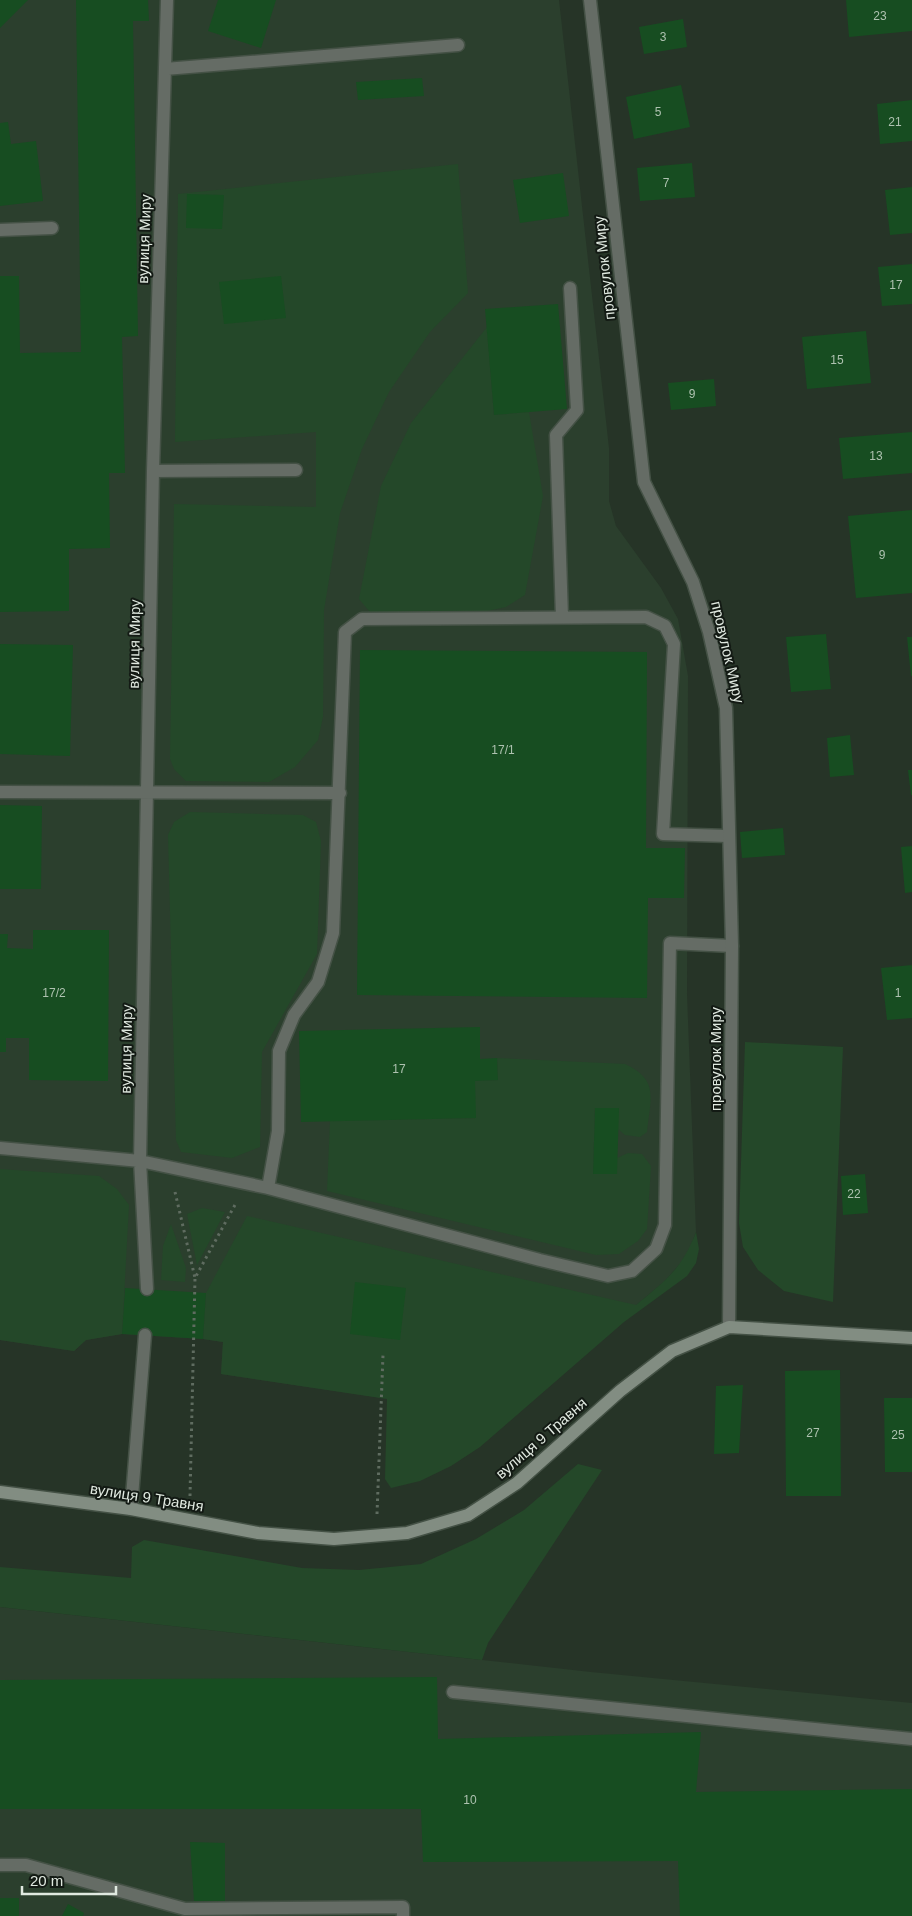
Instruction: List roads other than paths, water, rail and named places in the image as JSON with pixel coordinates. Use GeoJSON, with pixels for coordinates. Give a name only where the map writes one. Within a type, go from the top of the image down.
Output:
{"type":"FeatureCollection","features":[{"type":"Feature","properties":{"kind":"main road","name":"вулиця 9 Травня"},"geometry":{"type":"LineString","coordinates":[[0,1492],[131,1509],[258,1533],[334,1539],[407,1533],[468,1515],[517,1483],[620,1391],[672,1351],[729,1327],[912,1338]]}},
{"type":"Feature","properties":{"kind":"street","name":"вулиця Миру"},"geometry":{"type":"LineString","coordinates":[[147,1289],[140,1161],[154,471],[167,0]]}},
{"type":"Feature","properties":{"kind":"street","name":"провулок Миру"},"geometry":{"type":"LineString","coordinates":[[590,0],[644,482],[693,582],[709,632],[726,708],[732,946],[729,1327]]}},
{"type":"Feature","properties":{"kind":"street"},"geometry":{"type":"LineString","coordinates":[[164,69],[458,45]]}},
{"type":"Feature","properties":{"kind":"street"},"geometry":{"type":"LineString","coordinates":[[0,230],[52,228]]}},
{"type":"Feature","properties":{"kind":"street"},"geometry":{"type":"LineString","coordinates":[[562,617],[556,435],[577,410],[570,288]]}},
{"type":"Feature","properties":{"kind":"street"},"geometry":{"type":"LineString","coordinates":[[154,471],[296,470]]}},
{"type":"Feature","properties":{"kind":"street"},"geometry":{"type":"LineString","coordinates":[[268,1188],[278,1131],[279,1051],[294,1015],[318,982],[333,933],[345,632],[362,619],[646,617],[665,626],[674,644],[663,834],[728,836]]}},
{"type":"Feature","properties":{"kind":"street"},"geometry":{"type":"LineString","coordinates":[[0,792],[340,793]]}},
{"type":"Feature","properties":{"kind":"street"},"geometry":{"type":"LineString","coordinates":[[0,1148],[140,1161],[268,1188],[531,1258],[608,1276],[632,1271],[656,1249],[666,1225],[670,943],[732,946]]}},
{"type":"Feature","properties":{"kind":"street"},"geometry":{"type":"LineString","coordinates":[[131,1509],[145,1335]]}},
{"type":"Feature","properties":{"kind":"street"},"geometry":{"type":"LineString","coordinates":[[453,1692],[912,1739]]}},
{"type":"Feature","properties":{"kind":"street"},"geometry":{"type":"LineString","coordinates":[[0,1865],[26,1865],[185,1909],[403,1907],[403,1916]]}}]}
